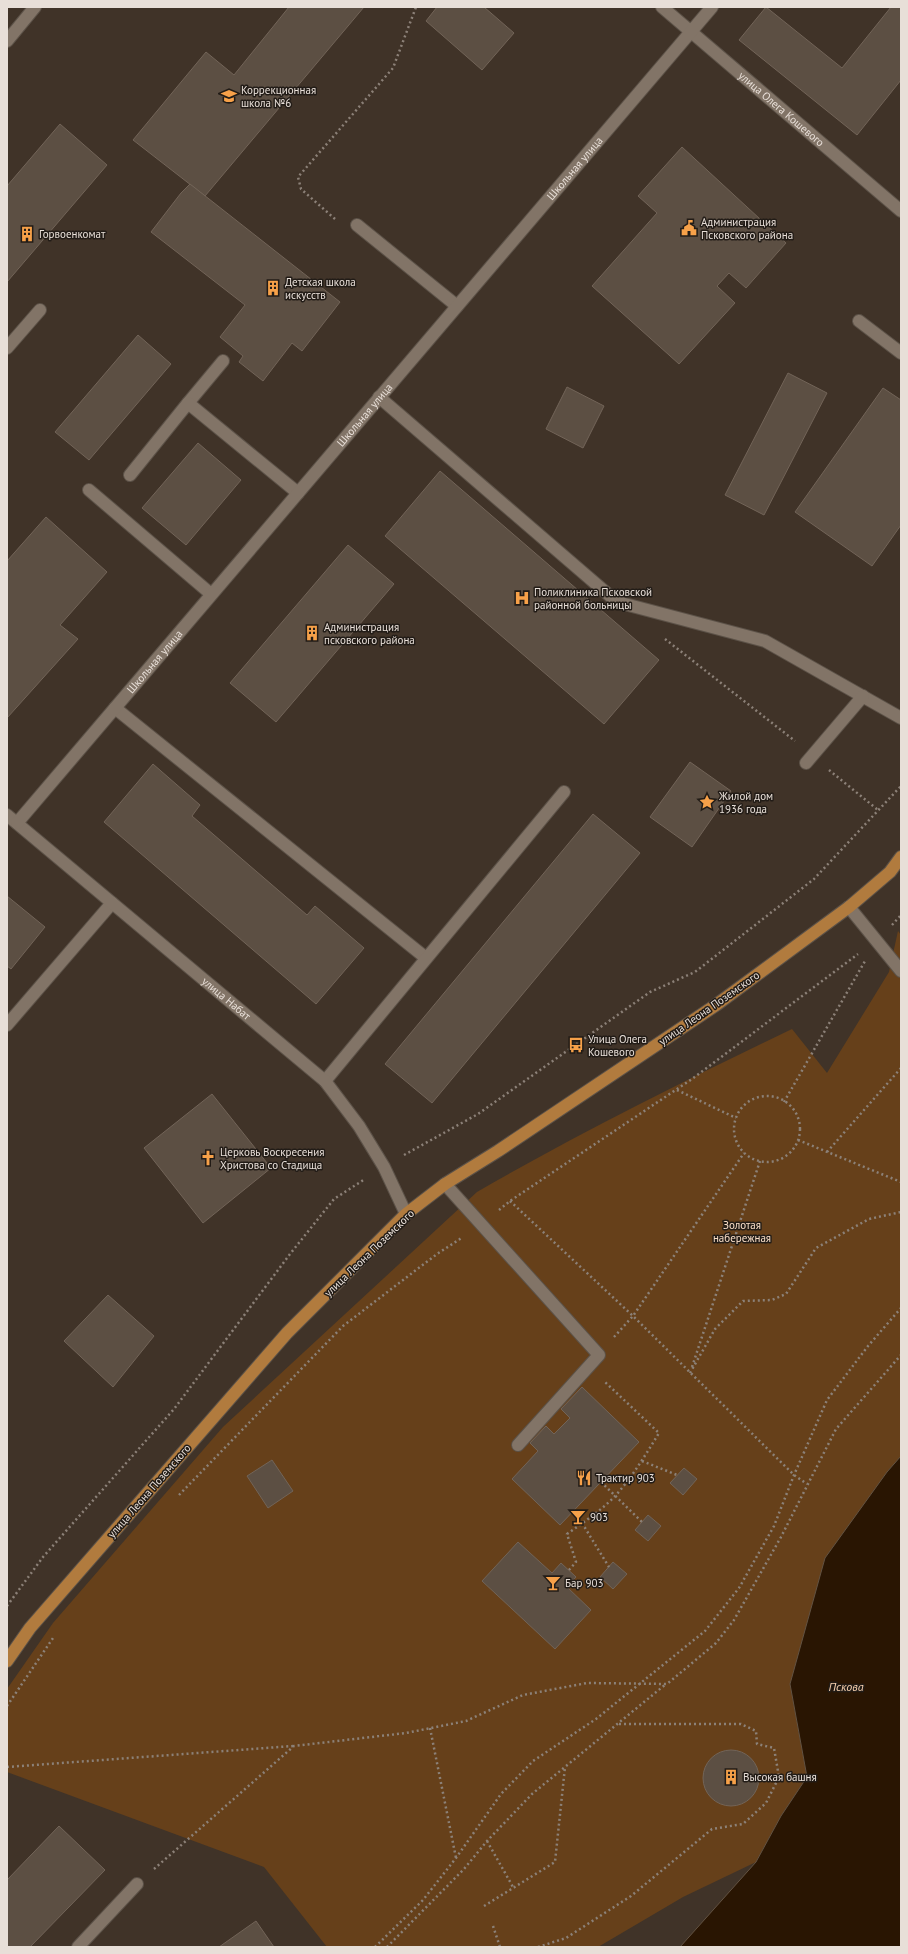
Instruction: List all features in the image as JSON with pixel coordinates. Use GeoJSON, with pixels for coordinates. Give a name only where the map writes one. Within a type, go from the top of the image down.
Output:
{"type":"FeatureCollection","features":[{"type":"Feature","properties":{"kind":"main road","name":"улица Леона Поземского"},"geometry":{"type":"LineString","coordinates":[[9,1653],[287,1333],[406,1214],[445,1184],[498,1151],[716,1005],[849,907],[890,872],[901,857]]}},
{"type":"Feature","properties":{"kind":"street"},"geometry":{"type":"LineString","coordinates":[[7,41],[35,7]]}},
{"type":"Feature","properties":{"kind":"street","name":"улица Олега Кошевого"},"geometry":{"type":"LineString","coordinates":[[662,7],[901,211]]}},
{"type":"Feature","properties":{"kind":"street","name":"Школьная улица"},"geometry":{"type":"LineString","coordinates":[[17,823],[712,7]]}},
{"type":"Feature","properties":{"kind":"street"},"geometry":{"type":"LineString","coordinates":[[357,225],[457,306]]}},
{"type":"Feature","properties":{"kind":"street"},"geometry":{"type":"LineString","coordinates":[[7,348],[40,310]]}},
{"type":"Feature","properties":{"kind":"street"},"geometry":{"type":"LineString","coordinates":[[860,321],[901,353]]}},
{"type":"Feature","properties":{"kind":"street"},"geometry":{"type":"LineString","coordinates":[[130,475],[223,361]]}},
{"type":"Feature","properties":{"kind":"street"},"geometry":{"type":"LineString","coordinates":[[380,398],[617,602],[765,640],[901,718]]}},
{"type":"Feature","properties":{"kind":"street"},"geometry":{"type":"LineString","coordinates":[[188,403],[298,493]]}},
{"type":"Feature","properties":{"kind":"street"},"geometry":{"type":"LineString","coordinates":[[89,490],[211,594]]}},
{"type":"Feature","properties":{"kind":"street"},"geometry":{"type":"LineString","coordinates":[[809,759],[863,696]]}},
{"type":"Feature","properties":{"kind":"street"},"geometry":{"type":"LineString","coordinates":[[115,708],[426,958]]}},
{"type":"Feature","properties":{"kind":"street"},"geometry":{"type":"LineString","coordinates":[[325,1081],[564,792]]}},
{"type":"Feature","properties":{"kind":"street","name":"улица Набат"},"geometry":{"type":"LineString","coordinates":[[7,815],[325,1081],[359,1126],[384,1167],[406,1214]]}},
{"type":"Feature","properties":{"kind":"street"},"geometry":{"type":"LineString","coordinates":[[7,1025],[112,903]]}},
{"type":"Feature","properties":{"kind":"street"},"geometry":{"type":"LineString","coordinates":[[849,907],[901,971]]}},
{"type":"Feature","properties":{"kind":"street"},"geometry":{"type":"LineString","coordinates":[[445,1184],[483,1224],[599,1355],[518,1445]]}},
{"type":"Feature","properties":{"kind":"street"},"geometry":{"type":"LineString","coordinates":[[78,1947],[137,1884]]}},
{"type":"Feature","properties":{"kind":"path"},"geometry":{"type":"LineString","coordinates":[[336,221],[301,189],[298,177],[393,68],[416,7]]}},
{"type":"Feature","properties":{"kind":"path"},"geometry":{"type":"LineString","coordinates":[[660,635],[753,707],[809,759],[878,810]]}},
{"type":"Feature","properties":{"kind":"path"},"geometry":{"type":"LineString","coordinates":[[7,1606],[43,1557],[174,1409],[290,1254],[334,1199],[384,1167],[478,1114],[650,992],[695,972],[814,879],[901,786]]}},
{"type":"Feature","properties":{"kind":"path"},"geometry":{"type":"LineString","coordinates":[[175,1499],[343,1326],[437,1254],[483,1224],[510,1201],[676,1090],[876,941],[901,915]]}},
{"type":"Feature","properties":{"kind":"path"},"geometry":{"type":"LineString","coordinates":[[784,1102],[876,941]]}},
{"type":"Feature","properties":{"kind":"path"},"geometry":{"type":"LineString","coordinates":[[827,1152],[901,1068]]}},
{"type":"Feature","properties":{"kind":"path"},"geometry":{"type":"LineString","coordinates":[[676,1090],[736,1118]]}},
{"type":"Feature","properties":{"kind":"path"},"geometry":{"type":"LineString","coordinates":[[765,1096],[778,1098],[784,1102],[789,1105],[797,1115],[800,1128],[798,1140],[791,1152],[781,1159],[768,1162],[760,1161],[744,1153],[737,1143],[734,1130],[736,1118],[742,1107],[753,1099],[765,1096]]}},
{"type":"Feature","properties":{"kind":"path"},"geometry":{"type":"LineString","coordinates":[[798,1140],[901,1182]]}},
{"type":"Feature","properties":{"kind":"path"},"geometry":{"type":"LineString","coordinates":[[599,1355],[633,1316],[744,1153]]}},
{"type":"Feature","properties":{"kind":"path"},"geometry":{"type":"LineString","coordinates":[[690,1373],[760,1161]]}},
{"type":"Feature","properties":{"kind":"path"},"geometry":{"type":"LineString","coordinates":[[510,1201],[633,1316],[794,1475],[807,1484]]}},
{"type":"Feature","properties":{"kind":"path"},"geometry":{"type":"LineString","coordinates":[[690,1373],[715,1329],[742,1301],[772,1300],[786,1294],[816,1248],[869,1219],[901,1212]]}},
{"type":"Feature","properties":{"kind":"path"},"geometry":{"type":"LineString","coordinates":[[375,1947],[423,1900],[456,1858],[501,1794],[533,1761],[596,1719],[638,1683],[705,1631],[739,1588],[774,1526],[794,1475],[827,1400],[868,1346],[901,1308]]}},
{"type":"Feature","properties":{"kind":"path"},"geometry":{"type":"LineString","coordinates":[[387,1947],[464,1869],[487,1840],[532,1794],[716,1643],[734,1620],[780,1537],[836,1429],[901,1355]]}},
{"type":"Feature","properties":{"kind":"path"},"geometry":{"type":"LineString","coordinates":[[569,1570],[576,1562],[567,1534],[616,1495],[642,1461],[659,1433],[588,1367]]}},
{"type":"Feature","properties":{"kind":"path"},"geometry":{"type":"LineString","coordinates":[[642,1461],[677,1475]]}},
{"type":"Feature","properties":{"kind":"path"},"geometry":{"type":"LineString","coordinates":[[601,1482],[642,1522]]}},
{"type":"Feature","properties":{"kind":"path"},"geometry":{"type":"LineString","coordinates":[[582,1523],[609,1567]]}},
{"type":"Feature","properties":{"kind":"path"},"geometry":{"type":"LineString","coordinates":[[7,1706],[55,1636]]}},
{"type":"Feature","properties":{"kind":"path"},"geometry":{"type":"LineString","coordinates":[[7,1767],[294,1746],[406,1733],[466,1721],[523,1695],[587,1683],[666,1684]]}},
{"type":"Feature","properties":{"kind":"path"},"geometry":{"type":"LineString","coordinates":[[538,1947],[566,1938],[632,1896],[712,1829],[743,1824],[766,1803],[779,1777],[774,1748],[757,1744],[756,1731],[741,1724],[619,1724]]}},
{"type":"Feature","properties":{"kind":"path"},"geometry":{"type":"LineString","coordinates":[[430,1728],[456,1858]]}},
{"type":"Feature","properties":{"kind":"path"},"geometry":{"type":"LineString","coordinates":[[137,1884],[294,1746]]}},
{"type":"Feature","properties":{"kind":"path"},"geometry":{"type":"LineString","coordinates":[[484,1906],[555,1862],[566,1767]]}},
{"type":"Feature","properties":{"kind":"path"},"geometry":{"type":"LineString","coordinates":[[487,1840],[513,1887]]}},
{"type":"Feature","properties":{"kind":"path"},"geometry":{"type":"LineString","coordinates":[[494,1926],[500,1947]]}},
{"type":"Feature","properties":{"kind":"green space","name":"Золотая набережная"},"geometry":{"type":"Polygon","coordinates":[[[898,931],[901,935],[901,1456],[887,1472],[790,1684],[807,1777],[781,1816],[756,1862],[683,1897],[598,1947],[327,1947],[264,1867],[7,1772],[7,1689],[53,1623],[223,1427],[477,1192],[554,1149],[633,1108],[792,1029],[827,1073],[889,972],[898,931]]]}},
{"type":"Feature","properties":{"kind":"water","name":"Пскова"},"geometry":{"type":"Polygon","coordinates":[[[901,1456],[901,1947],[680,1947],[756,1862],[781,1816],[807,1777],[790,1684],[825,1558],[887,1472],[901,1456]]]}},
{"type":"Feature","properties":{"kind":"building","name":"Коррекционная школа №6"},"geometry":{"type":"Polygon","coordinates":[[[289,7],[364,7],[205,196],[133,140],[206,52],[234,75],[289,7]]]}},
{"type":"Feature","properties":{"kind":"building"},"geometry":{"type":"Polygon","coordinates":[[[437,7],[484,7],[514,33],[482,70],[426,21],[437,7]]]}},
{"type":"Feature","properties":{"kind":"building"},"geometry":{"type":"Polygon","coordinates":[[[766,7],[842,68],[891,7],[901,7],[901,80],[857,135],[739,40],[766,7]]]}},
{"type":"Feature","properties":{"kind":"building","name":"Горвоенкомат"},"geometry":{"type":"Polygon","coordinates":[[[60,124],[107,165],[7,282],[7,186],[60,124]]]}},
{"type":"Feature","properties":{"kind":"building"},"geometry":{"type":"Polygon","coordinates":[[[682,147],[786,243],[746,288],[729,273],[717,286],[735,303],[679,364],[592,286],[657,213],[638,196],[682,147]]]}},
{"type":"Feature","properties":{"kind":"building","name":"Детская школа искусств"},"geometry":{"type":"Polygon","coordinates":[[[190,184],[340,302],[302,351],[292,343],[263,381],[239,362],[243,356],[220,337],[245,305],[151,232],[181,193],[190,184]]]}},
{"type":"Feature","properties":{"kind":"building"},"geometry":{"type":"Polygon","coordinates":[[[138,335],[171,364],[89,460],[55,432],[138,335]]]}},
{"type":"Feature","properties":{"kind":"building"},"geometry":{"type":"Polygon","coordinates":[[[788,373],[827,393],[764,515],[725,495],[788,373]]]}},
{"type":"Feature","properties":{"kind":"building"},"geometry":{"type":"Polygon","coordinates":[[[567,387],[604,406],[583,448],[546,429],[567,387]]]}},
{"type":"Feature","properties":{"kind":"building"},"geometry":{"type":"Polygon","coordinates":[[[883,388],[901,400],[901,525],[872,566],[795,512],[883,388]]]}},
{"type":"Feature","properties":{"kind":"building"},"geometry":{"type":"Polygon","coordinates":[[[198,443],[241,480],[186,545],[142,508],[198,443]]]}},
{"type":"Feature","properties":{"kind":"building","name":"Поликлиника Псковской районной больницы"},"geometry":{"type":"Polygon","coordinates":[[[440,471],[659,660],[604,724],[385,536],[440,471]]]}},
{"type":"Feature","properties":{"kind":"building"},"geometry":{"type":"Polygon","coordinates":[[[46,517],[107,572],[60,625],[78,639],[7,718],[7,561],[46,517]]]}},
{"type":"Feature","properties":{"kind":"building","name":"Администрация псковского района"},"geometry":{"type":"Polygon","coordinates":[[[348,545],[394,584],[276,722],[230,683],[348,545]]]}},
{"type":"Feature","properties":{"kind":"building"},"geometry":{"type":"Polygon","coordinates":[[[690,762],[731,791],[692,847],[650,817],[690,762]]]}},
{"type":"Feature","properties":{"kind":"building"},"geometry":{"type":"Polygon","coordinates":[[[153,764],[200,805],[192,816],[307,915],[315,906],[364,948],[316,1004],[104,822],[153,764]]]}},
{"type":"Feature","properties":{"kind":"building"},"geometry":{"type":"Polygon","coordinates":[[[593,814],[640,853],[432,1103],[385,1064],[593,814]]]}},
{"type":"Feature","properties":{"kind":"building"},"geometry":{"type":"Polygon","coordinates":[[[7,896],[45,927],[11,969],[7,966],[7,896]]]}},
{"type":"Feature","properties":{"kind":"building","name":"Церковь Воскресения Христова со Стадища"},"geometry":{"type":"Polygon","coordinates":[[[212,1094],[271,1168],[203,1223],[144,1148],[212,1094]]]}},
{"type":"Feature","properties":{"kind":"building"},"geometry":{"type":"Polygon","coordinates":[[[108,1295],[154,1336],[113,1387],[64,1341],[108,1295]]]}},
{"type":"Feature","properties":{"kind":"building"},"geometry":{"type":"Polygon","coordinates":[[[582,1387],[639,1442],[560,1525],[512,1479],[538,1451],[530,1443],[546,1426],[554,1434],[570,1418],[561,1409],[582,1387]]]}},
{"type":"Feature","properties":{"kind":"building"},"geometry":{"type":"Polygon","coordinates":[[[272,1460],[293,1491],[268,1508],[247,1476],[272,1460]]]}},
{"type":"Feature","properties":{"kind":"building"},"geometry":{"type":"Polygon","coordinates":[[[684,1468],[697,1479],[683,1495],[670,1483],[684,1468]]]}},
{"type":"Feature","properties":{"kind":"building"},"geometry":{"type":"Polygon","coordinates":[[[648,1515],[661,1526],[648,1541],[635,1530],[648,1515]]]}},
{"type":"Feature","properties":{"kind":"building"},"geometry":{"type":"Polygon","coordinates":[[[518,1542],[552,1573],[561,1563],[576,1577],[567,1587],[591,1610],[555,1649],[482,1581],[518,1542]]]}},
{"type":"Feature","properties":{"kind":"building"},"geometry":{"type":"Polygon","coordinates":[[[613,1562],[627,1574],[613,1589],[600,1577],[613,1562]]]}},
{"type":"Feature","properties":{"kind":"building","name":"Высокая башня"},"geometry":{"type":"Polygon","coordinates":[[[726,1750],[736,1750],[751,1758],[757,1767],[759,1778],[757,1789],[751,1798],[736,1806],[726,1806],[715,1801],[708,1794],[703,1783],[703,1773],[708,1762],[715,1755],[726,1750]]]}},
{"type":"Feature","properties":{"kind":"building"},"geometry":{"type":"Polygon","coordinates":[[[59,1826],[105,1870],[30,1947],[7,1947],[7,1880],[59,1826]]]}},
{"type":"Feature","properties":{"kind":"building"},"geometry":{"type":"Polygon","coordinates":[[[256,1921],[274,1947],[219,1947],[256,1921]]]}},
{"type":"Feature","properties":{"kind":"place","name":"Коррекционная школа №6"},"geometry":{"type":"Point","coordinates":[229,96]}},
{"type":"Feature","properties":{"kind":"place","name":"Администрация Псковского района"},"geometry":{"type":"Point","coordinates":[689,228]}},
{"type":"Feature","properties":{"kind":"place","name":"Горвоенкомат"},"geometry":{"type":"Point","coordinates":[27,234]}},
{"type":"Feature","properties":{"kind":"place","name":"Детская школа искусств"},"geometry":{"type":"Point","coordinates":[273,288]}},
{"type":"Feature","properties":{"kind":"place","name":"Поликлиника Псковской районной больницы"},"geometry":{"type":"Point","coordinates":[522,598]}},
{"type":"Feature","properties":{"kind":"place","name":"Администрация псковского района"},"geometry":{"type":"Point","coordinates":[312,633]}},
{"type":"Feature","properties":{"kind":"place","name":"Жилой дом 1936 года"},"geometry":{"type":"Point","coordinates":[707,802]}},
{"type":"Feature","properties":{"kind":"place","name":"Улица Олега Кошевого"},"geometry":{"type":"Point","coordinates":[576,1045]}},
{"type":"Feature","properties":{"kind":"place","name":"Церковь Воскресения Христова со Стадища"},"geometry":{"type":"Point","coordinates":[208,1158]}},
{"type":"Feature","properties":{"kind":"place","name":"Трактир 903"},"geometry":{"type":"Point","coordinates":[584,1478]}},
{"type":"Feature","properties":{"kind":"place","name":"903"},"geometry":{"type":"Point","coordinates":[578,1517]}},
{"type":"Feature","properties":{"kind":"place","name":"Бар 903"},"geometry":{"type":"Point","coordinates":[553,1583]}},
{"type":"Feature","properties":{"kind":"place","name":"Высокая башня"},"geometry":{"type":"Point","coordinates":[731,1777]}}]}
